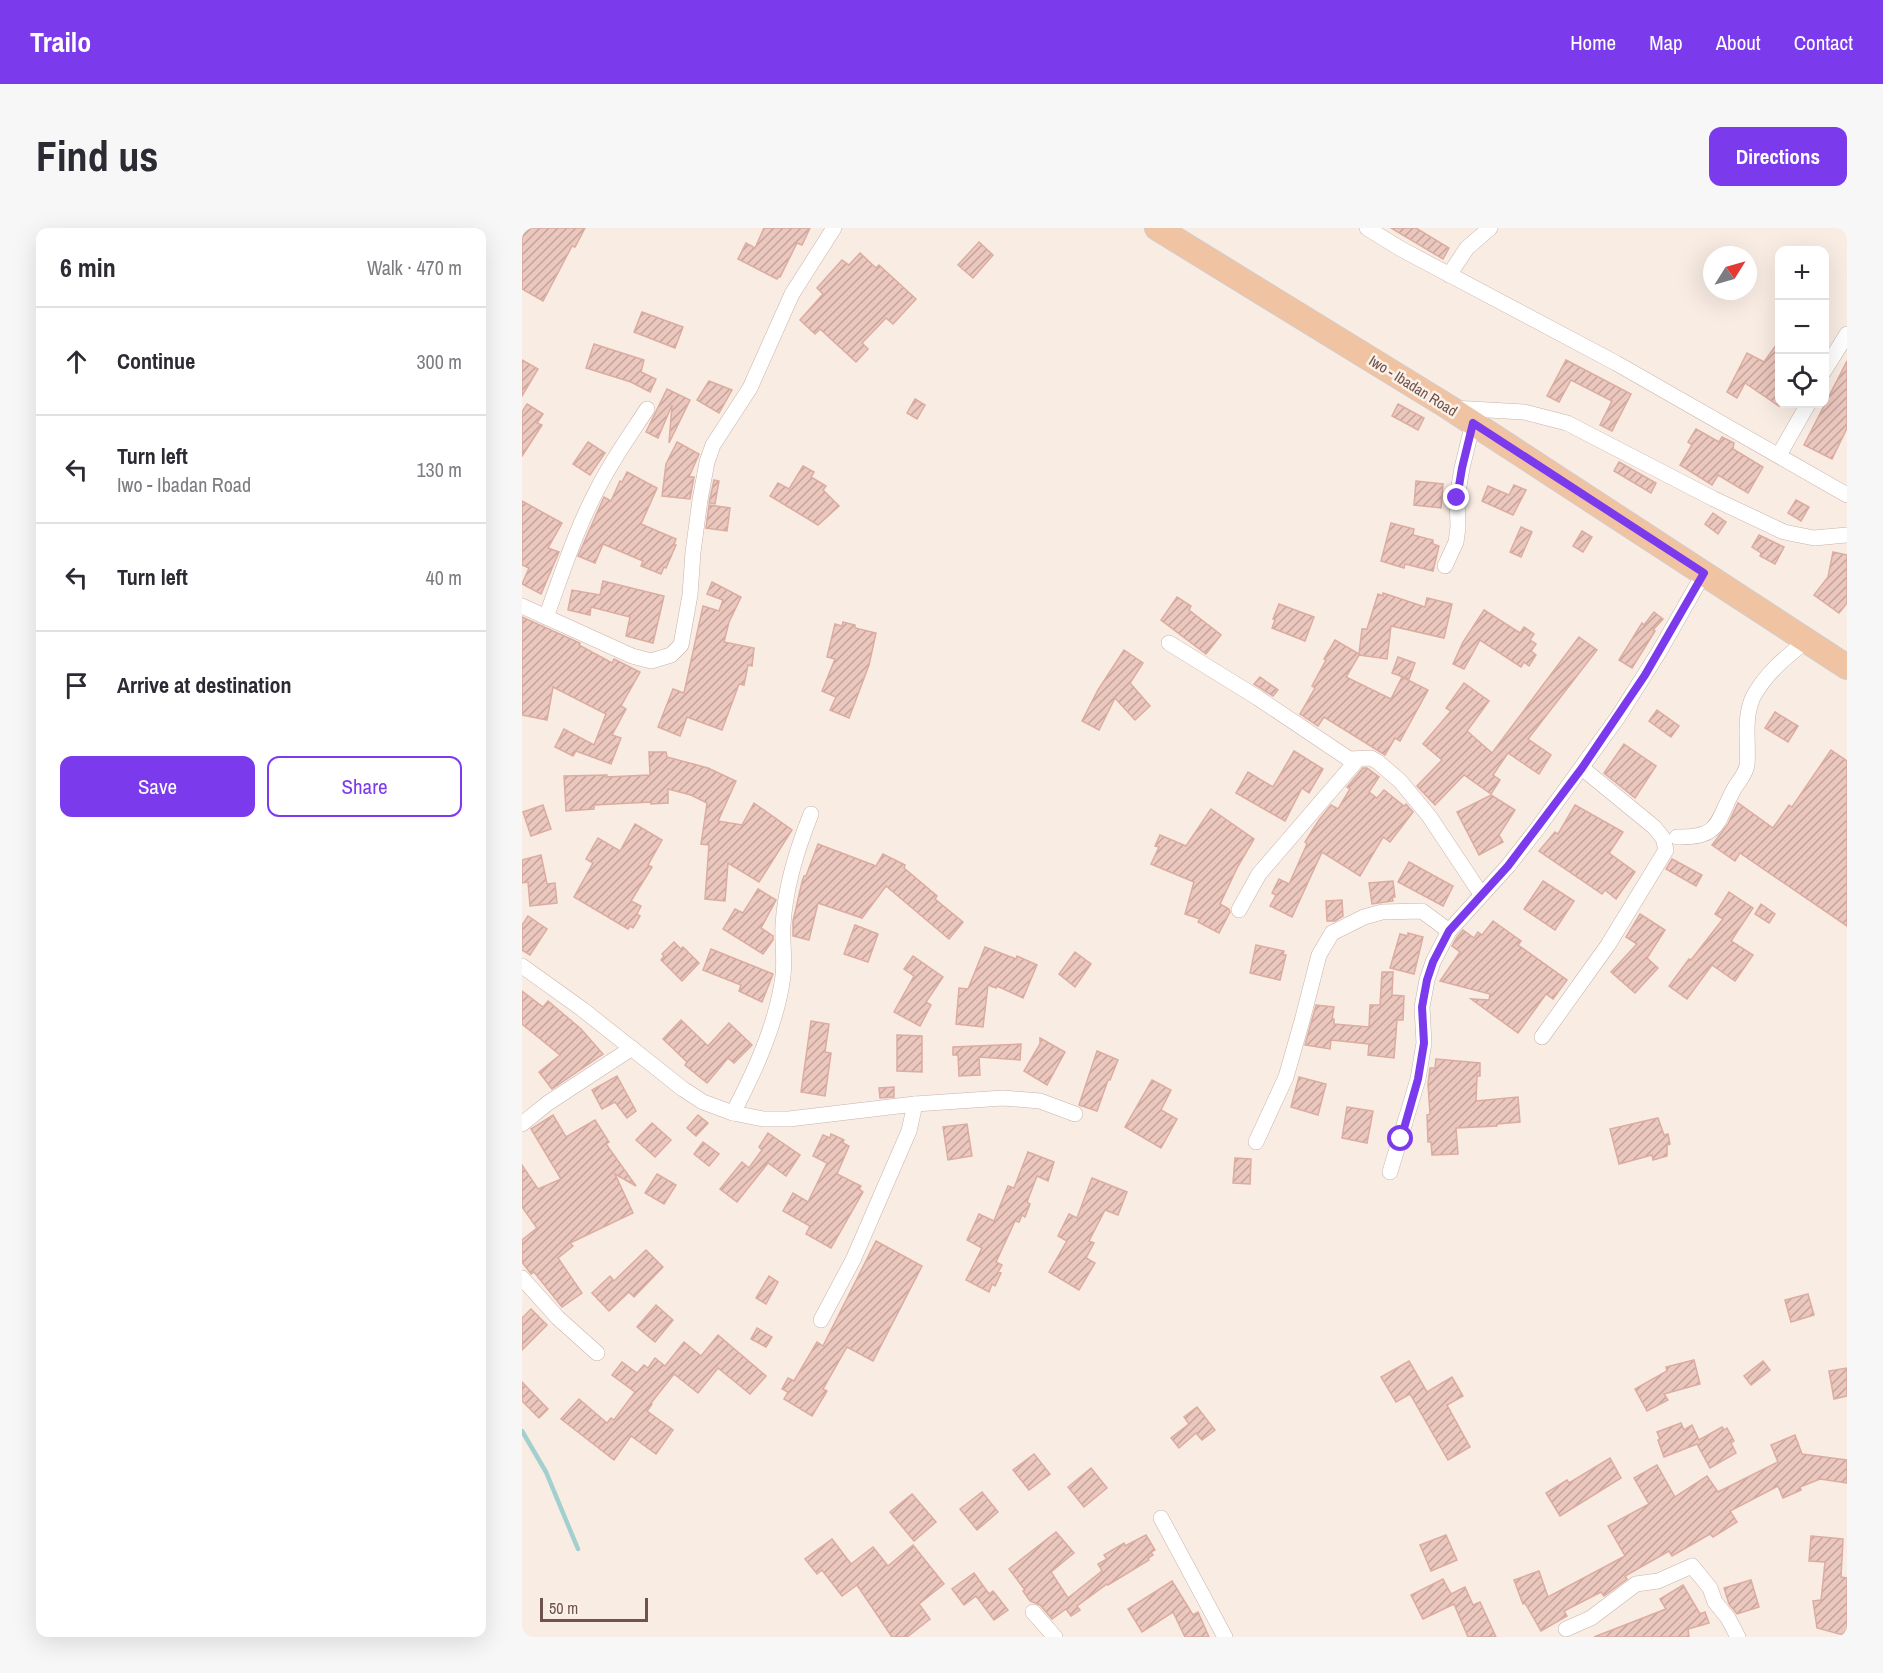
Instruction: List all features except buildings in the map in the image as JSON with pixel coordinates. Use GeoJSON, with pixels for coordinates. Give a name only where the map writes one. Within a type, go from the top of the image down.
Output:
{"type":"FeatureCollection","features":[{"type":"Feature","properties":{"kind":"main road","name":"Iwo - Ibadan Road"},"geometry":{"type":"LineString","coordinates":[[1157,228],[1450,408],[1847,667]]}},
{"type":"Feature","properties":{"kind":"street"},"geometry":{"type":"LineString","coordinates":[[522,606],[632,656],[651,660],[671,655],[681,645],[691,588],[700,500],[713,446],[750,388],[792,294],[834,228]]}},
{"type":"Feature","properties":{"kind":"street"},"geometry":{"type":"LineString","coordinates":[[1367,228],[1449,275],[1616,363],[1847,495]]}},
{"type":"Feature","properties":{"kind":"street"},"geometry":{"type":"LineString","coordinates":[[1449,275],[1467,248],[1490,228]]}},
{"type":"Feature","properties":{"kind":"street"},"geometry":{"type":"LineString","coordinates":[[1829,363],[1847,334]]}},
{"type":"Feature","properties":{"kind":"street"},"geometry":{"type":"LineString","coordinates":[[1450,408],[1524,412],[1567,423],[1714,499],[1784,532],[1814,538],[1847,535]]}},
{"type":"Feature","properties":{"kind":"street"},"geometry":{"type":"LineString","coordinates":[[1779,455],[1806,408]]}},
{"type":"Feature","properties":{"kind":"street"},"geometry":{"type":"LineString","coordinates":[[546,617],[568,555],[597,488],[647,409]]}},
{"type":"Feature","properties":{"kind":"street"},"geometry":{"type":"LineString","coordinates":[[1445,567],[1456,542],[1460,478],[1473,423]]}},
{"type":"Feature","properties":{"kind":"street"},"geometry":{"type":"LineString","coordinates":[[1390,1172],[1418,1079],[1424,1043],[1422,1007],[1427,980],[1433,962],[1449,931],[1508,866],[1582,768],[1645,675],[1704,573]]}},
{"type":"Feature","properties":{"kind":"street"},"geometry":{"type":"LineString","coordinates":[[1677,837],[1698,837],[1711,832],[1721,817],[1746,768],[1746,720],[1753,699],[1768,673],[1806,641]]}},
{"type":"Feature","properties":{"kind":"street"},"geometry":{"type":"LineString","coordinates":[[1169,643],[1258,698],[1349,759],[1371,758],[1400,781],[1429,816],[1481,894]]}},
{"type":"Feature","properties":{"kind":"street"},"geometry":{"type":"LineString","coordinates":[[1239,910],[1259,874],[1358,759]]}},
{"type":"Feature","properties":{"kind":"street"},"geometry":{"type":"LineString","coordinates":[[1542,1037],[1608,945],[1666,850],[1663,838],[1654,827],[1582,768]]}},
{"type":"Feature","properties":{"kind":"street"},"geometry":{"type":"LineString","coordinates":[[733,1113],[745,1090],[775,1012],[783,974],[784,909],[797,853],[812,814]]}},
{"type":"Feature","properties":{"kind":"street"},"geometry":{"type":"LineString","coordinates":[[1256,1142],[1286,1077],[1319,955],[1332,933],[1364,917],[1382,912],[1422,911],[1449,931]]}},
{"type":"Feature","properties":{"kind":"street"},"geometry":{"type":"LineString","coordinates":[[522,966],[683,1089],[703,1102],[733,1113],[763,1119],[789,1119],[915,1104],[1003,1098],[1040,1101],[1075,1114]]}},
{"type":"Feature","properties":{"kind":"street"},"geometry":{"type":"LineString","coordinates":[[522,1124],[548,1103],[632,1048]]}},
{"type":"Feature","properties":{"kind":"street"},"geometry":{"type":"LineString","coordinates":[[821,1320],[853,1260],[909,1131],[915,1104]]}},
{"type":"Feature","properties":{"kind":"street"},"geometry":{"type":"LineString","coordinates":[[522,1278],[558,1318],[597,1353]]}},
{"type":"Feature","properties":{"kind":"street"},"geometry":{"type":"LineString","coordinates":[[1161,1518],[1225,1637]]}},
{"type":"Feature","properties":{"kind":"street"},"geometry":{"type":"LineString","coordinates":[[1566,1629],[1591,1618],[1636,1584],[1658,1581],[1692,1566],[1710,1588],[1715,1602],[1728,1618],[1738,1637]]}},
{"type":"Feature","properties":{"kind":"street"},"geometry":{"type":"LineString","coordinates":[[1033,1612],[1054,1637]]}},
{"type":"Feature","properties":{"kind":"waterway"},"geometry":{"type":"LineString","coordinates":[[522,1431],[546,1472],[578,1549]]}},
{"type":"Feature","properties":{"kind":"route"},"geometry":{"type":"LineString","coordinates":[[1401,1139],[1418,1079],[1424,1043],[1422,1007],[1427,980],[1433,962],[1449,931],[1508,866],[1582,768],[1645,675],[1704,573],[1473,423],[1457,498]]}}]}
